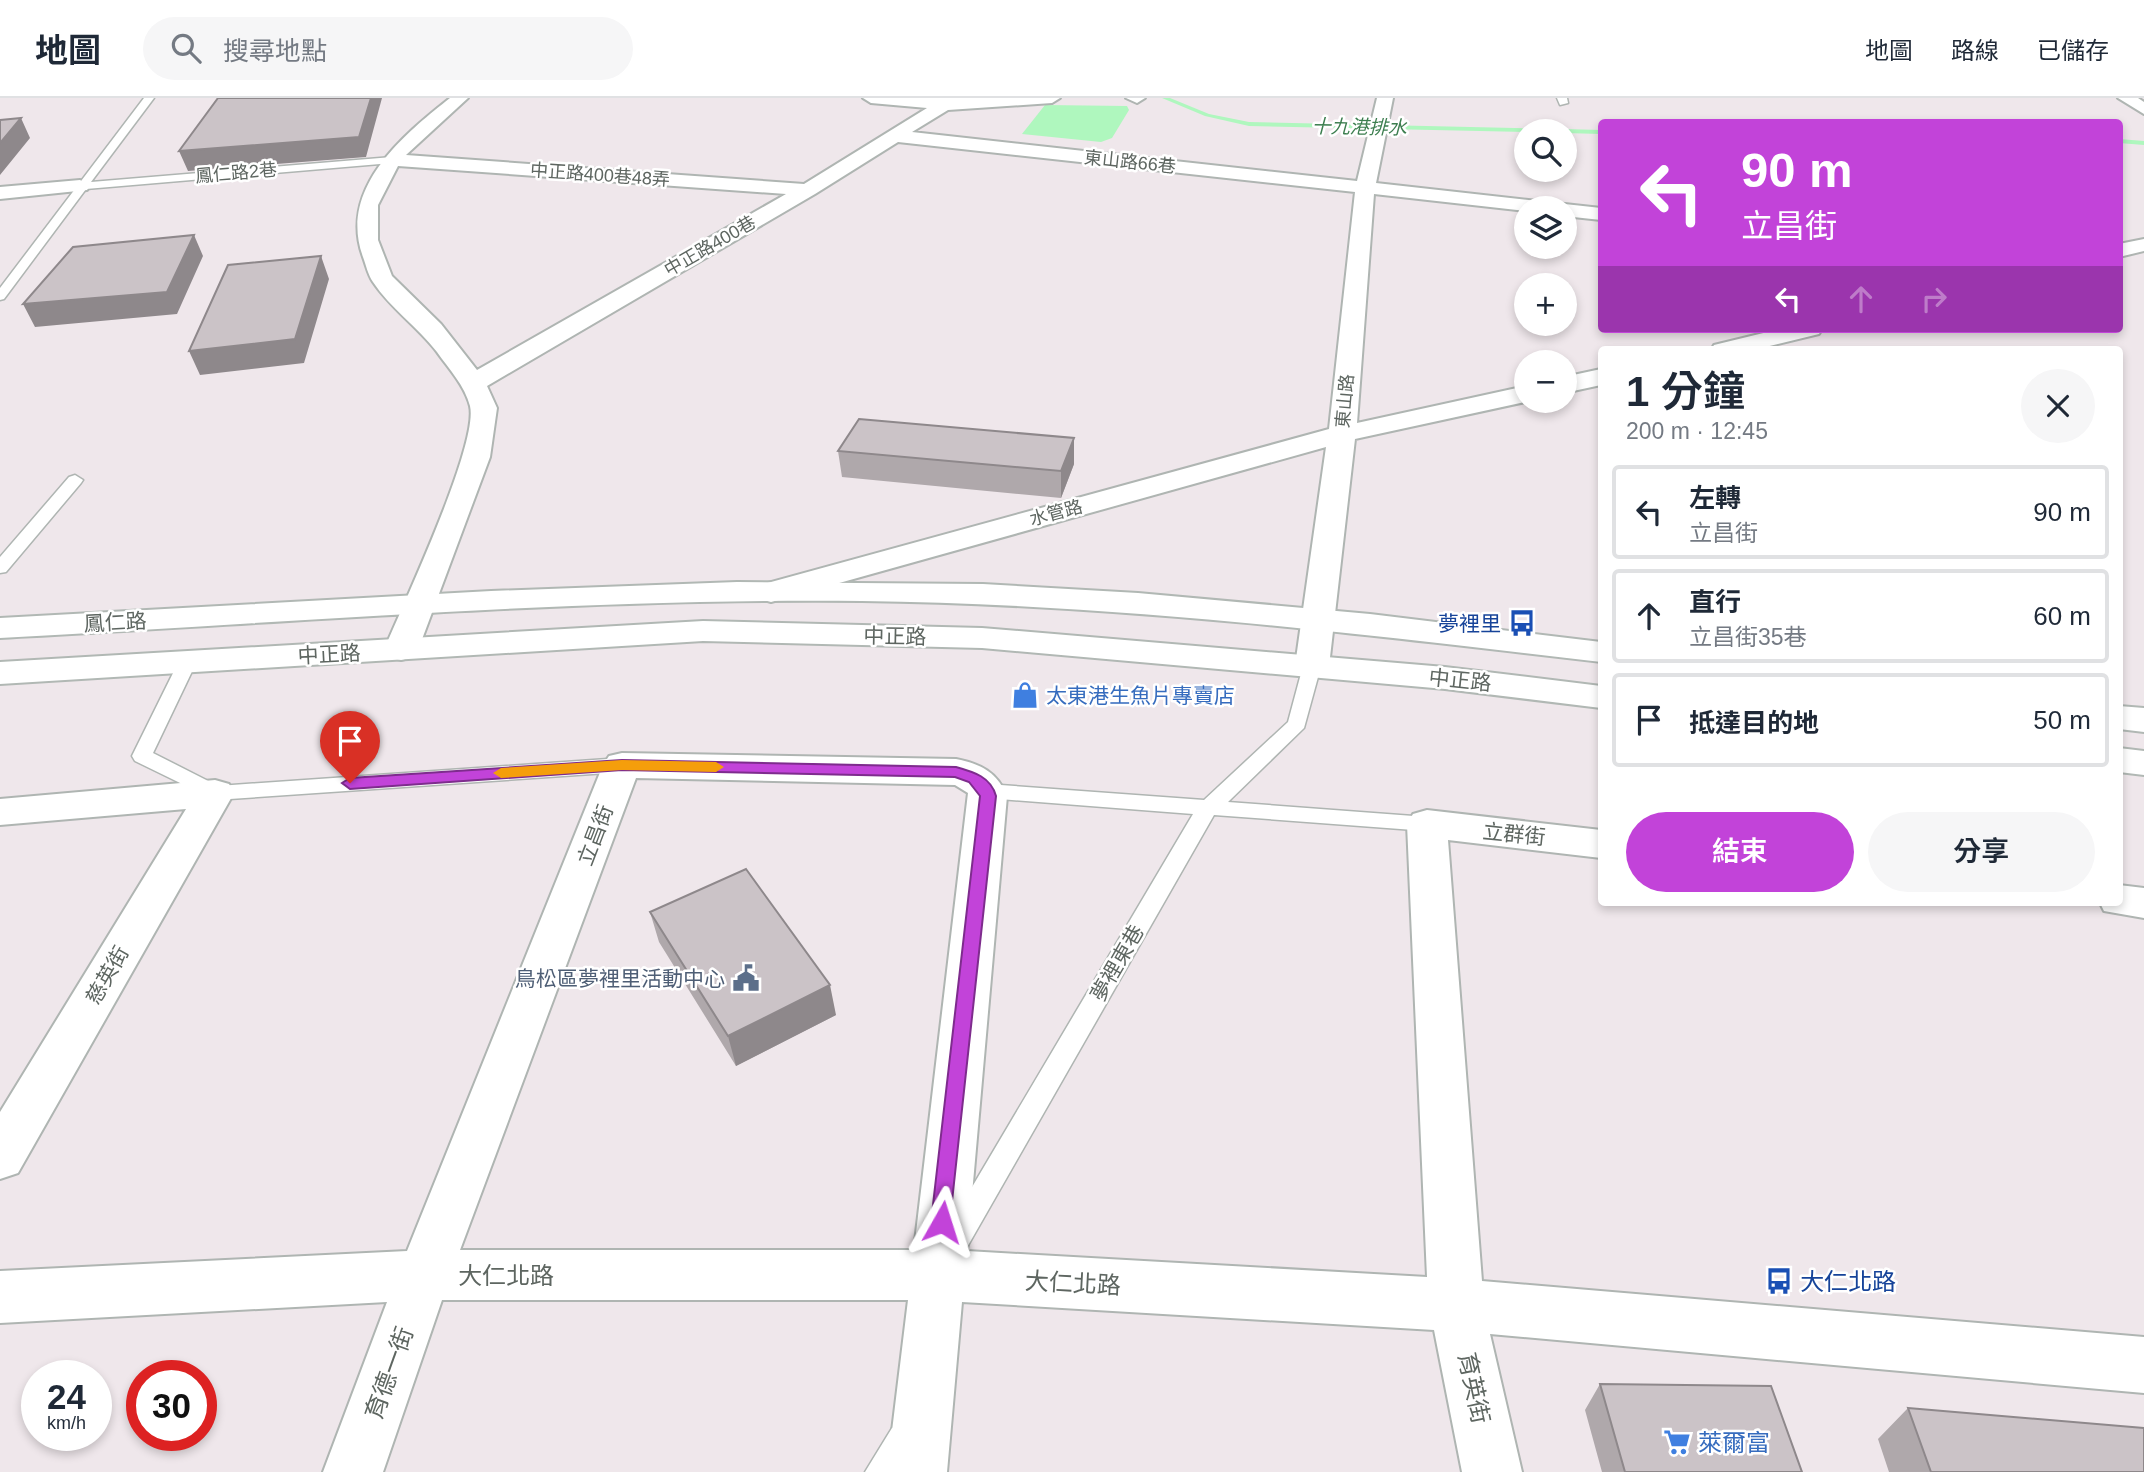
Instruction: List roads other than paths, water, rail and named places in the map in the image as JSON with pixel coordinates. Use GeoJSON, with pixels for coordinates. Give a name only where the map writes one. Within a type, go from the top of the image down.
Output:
{"type":"FeatureCollection","features":[{"type":"Feature","properties":{"kind":"street"},"geometry":{"type":"LineString","coordinates":[[401,650],[452,525],[476,457],[484,408],[472,383],[432,329],[382,279],[367,240],[368,205],[392,160],[418,132],[460,98]]}},
{"type":"Feature","properties":{"kind":"street"},"geometry":{"type":"LineString","coordinates":[[871,98],[944,105],[1052,98]]}},
{"type":"Feature","properties":{"kind":"street","name":"東山路"},"geometry":{"type":"LineString","coordinates":[[1312,667],[1342,435],[1365,188],[1385,98]]}},
{"type":"Feature","properties":{"kind":"street"},"geometry":{"type":"LineString","coordinates":[[2126,98],[2144,109]]}},
{"type":"Feature","properties":{"kind":"street","name":"中正路400巷"},"geometry":{"type":"LineString","coordinates":[[472,383],[808,190],[944,105]]}},
{"type":"Feature","properties":{"kind":"street","name":"東山路66巷"},"geometry":{"type":"LineString","coordinates":[[896,136],[1514,204]]}},
{"type":"Feature","properties":{"kind":"street","name":"中正路400巷48弄"},"geometry":{"type":"LineString","coordinates":[[392,160],[808,190]]}},
{"type":"Feature","properties":{"kind":"street"},"geometry":{"type":"LineString","coordinates":[[0,193],[80,186]]}},
{"type":"Feature","properties":{"kind":"street"},"geometry":{"type":"LineString","coordinates":[[1577,211],[1598,214]]}},
{"type":"Feature","properties":{"kind":"street"},"geometry":{"type":"LineString","coordinates":[[2123,250],[2144,245]]}},
{"type":"Feature","properties":{"kind":"street"},"geometry":{"type":"LineString","coordinates":[[1762,346],[1799,333]]}},
{"type":"Feature","properties":{"kind":"street"},"geometry":{"type":"LineString","coordinates":[[1577,382],[1598,378]]}},
{"type":"Feature","properties":{"kind":"street","name":"水管路"},"geometry":{"type":"LineString","coordinates":[[771,592],[1342,435],[1514,397]]}},
{"type":"Feature","properties":{"kind":"street","name":"中正路"},"geometry":{"type":"LineString","coordinates":[[230,617],[635,594],[983,594],[1318,616],[1598,652]]}},
{"type":"Feature","properties":{"kind":"street","name":"鳳仁路"},"geometry":{"type":"LineString","coordinates":[[0,628],[230,617]]}},
{"type":"Feature","properties":{"kind":"street","name":"中正路"},"geometry":{"type":"LineString","coordinates":[[187,663],[703,631],[982,638],[1445,678],[1598,697]]}},
{"type":"Feature","properties":{"kind":"street"},"geometry":{"type":"LineString","coordinates":[[0,673],[187,663]]}},
{"type":"Feature","properties":{"kind":"street"},"geometry":{"type":"LineString","coordinates":[[2123,717],[2144,720]]}},
{"type":"Feature","properties":{"kind":"street"},"geometry":{"type":"LineString","coordinates":[[2123,760],[2144,763]]}},
{"type":"Feature","properties":{"kind":"street"},"geometry":{"type":"LineString","coordinates":[[622,765],[956,772],[975,779],[987,792],[918,1472]]}},
{"type":"Feature","properties":{"kind":"street","name":"立昌街"},"geometry":{"type":"LineString","coordinates":[[424,1275],[622,765]]}},
{"type":"Feature","properties":{"kind":"street"},"geometry":{"type":"LineString","coordinates":[[0,812],[215,793]]}},
{"type":"Feature","properties":{"kind":"street","name":"慈英街"},"geometry":{"type":"LineString","coordinates":[[0,1157],[215,793]]}},
{"type":"Feature","properties":{"kind":"street"},"geometry":{"type":"LineString","coordinates":[[1427,824],[1456,1305]]}},
{"type":"Feature","properties":{"kind":"street","name":"立群街"},"geometry":{"type":"LineString","coordinates":[[1427,824],[1598,844]]}},
{"type":"Feature","properties":{"kind":"street"},"geometry":{"type":"LineString","coordinates":[[2123,900],[2144,903]]}},
{"type":"Feature","properties":{"kind":"street","name":"大仁北路"},"geometry":{"type":"LineString","coordinates":[[0,1297],[424,1275],[936,1275],[1456,1305],[2144,1365]]}},
{"type":"Feature","properties":{"kind":"street","name":"育德一街"},"geometry":{"type":"LineString","coordinates":[[353,1472],[424,1275]]}},
{"type":"Feature","properties":{"kind":"street","name":"育英街"},"geometry":{"type":"LineString","coordinates":[[1456,1305],[1492,1472]]}},
{"type":"Feature","properties":{"kind":"lane"},"geometry":{"type":"LineString","coordinates":[[0,296],[80,186],[149,98]]}},
{"type":"Feature","properties":{"kind":"lane","name":"鳳仁路2巷"},"geometry":{"type":"LineString","coordinates":[[80,186],[392,160]]}},
{"type":"Feature","properties":{"kind":"lane"},"geometry":{"type":"LineString","coordinates":[[0,568],[75,480]]}},
{"type":"Feature","properties":{"kind":"lane"},"geometry":{"type":"LineString","coordinates":[[187,663],[142,756],[215,793],[622,765]]}},
{"type":"Feature","properties":{"kind":"lane","name":"夢裡東巷"},"geometry":{"type":"LineString","coordinates":[[936,1275],[1207,810],[1297,724],[1312,667]]}},
{"type":"Feature","properties":{"kind":"lane"},"geometry":{"type":"LineString","coordinates":[[987,792],[1427,824]]}},
{"type":"Feature","properties":{"kind":"lane"},"geometry":{"type":"LineString","coordinates":[[881,1472],[926,1404]]}},
{"type":"Feature","properties":{"kind":"waterway","name":"十九港排水"},"geometry":{"type":"LineString","coordinates":[[1165,98],[1207,115],[1249,124],[1514,130]]}},
{"type":"Feature","properties":{"kind":"waterway","name":"十九港排水"},"geometry":{"type":"LineString","coordinates":[[1577,131],[1598,132]]}},
{"type":"Feature","properties":{"kind":"waterway","name":"十九港排水"},"geometry":{"type":"LineString","coordinates":[[2123,141],[2144,143]]}},
{"type":"Feature","properties":{"kind":"place","name":"夢裡里"},"geometry":{"type":"Point","coordinates":[1522,623]}},
{"type":"Feature","properties":{"kind":"place","name":"太東港生魚片專賣店"},"geometry":{"type":"Point","coordinates":[1025,695]}},
{"type":"Feature","properties":{"kind":"place","name":"鳥松區夢裡里活動中心"},"geometry":{"type":"Point","coordinates":[746,978]}},
{"type":"Feature","properties":{"kind":"place","name":"大仁北路"},"geometry":{"type":"Point","coordinates":[1779,1281]}},
{"type":"Feature","properties":{"kind":"place","name":"萊爾富"},"geometry":{"type":"Point","coordinates":[1677,1442]}}]}
